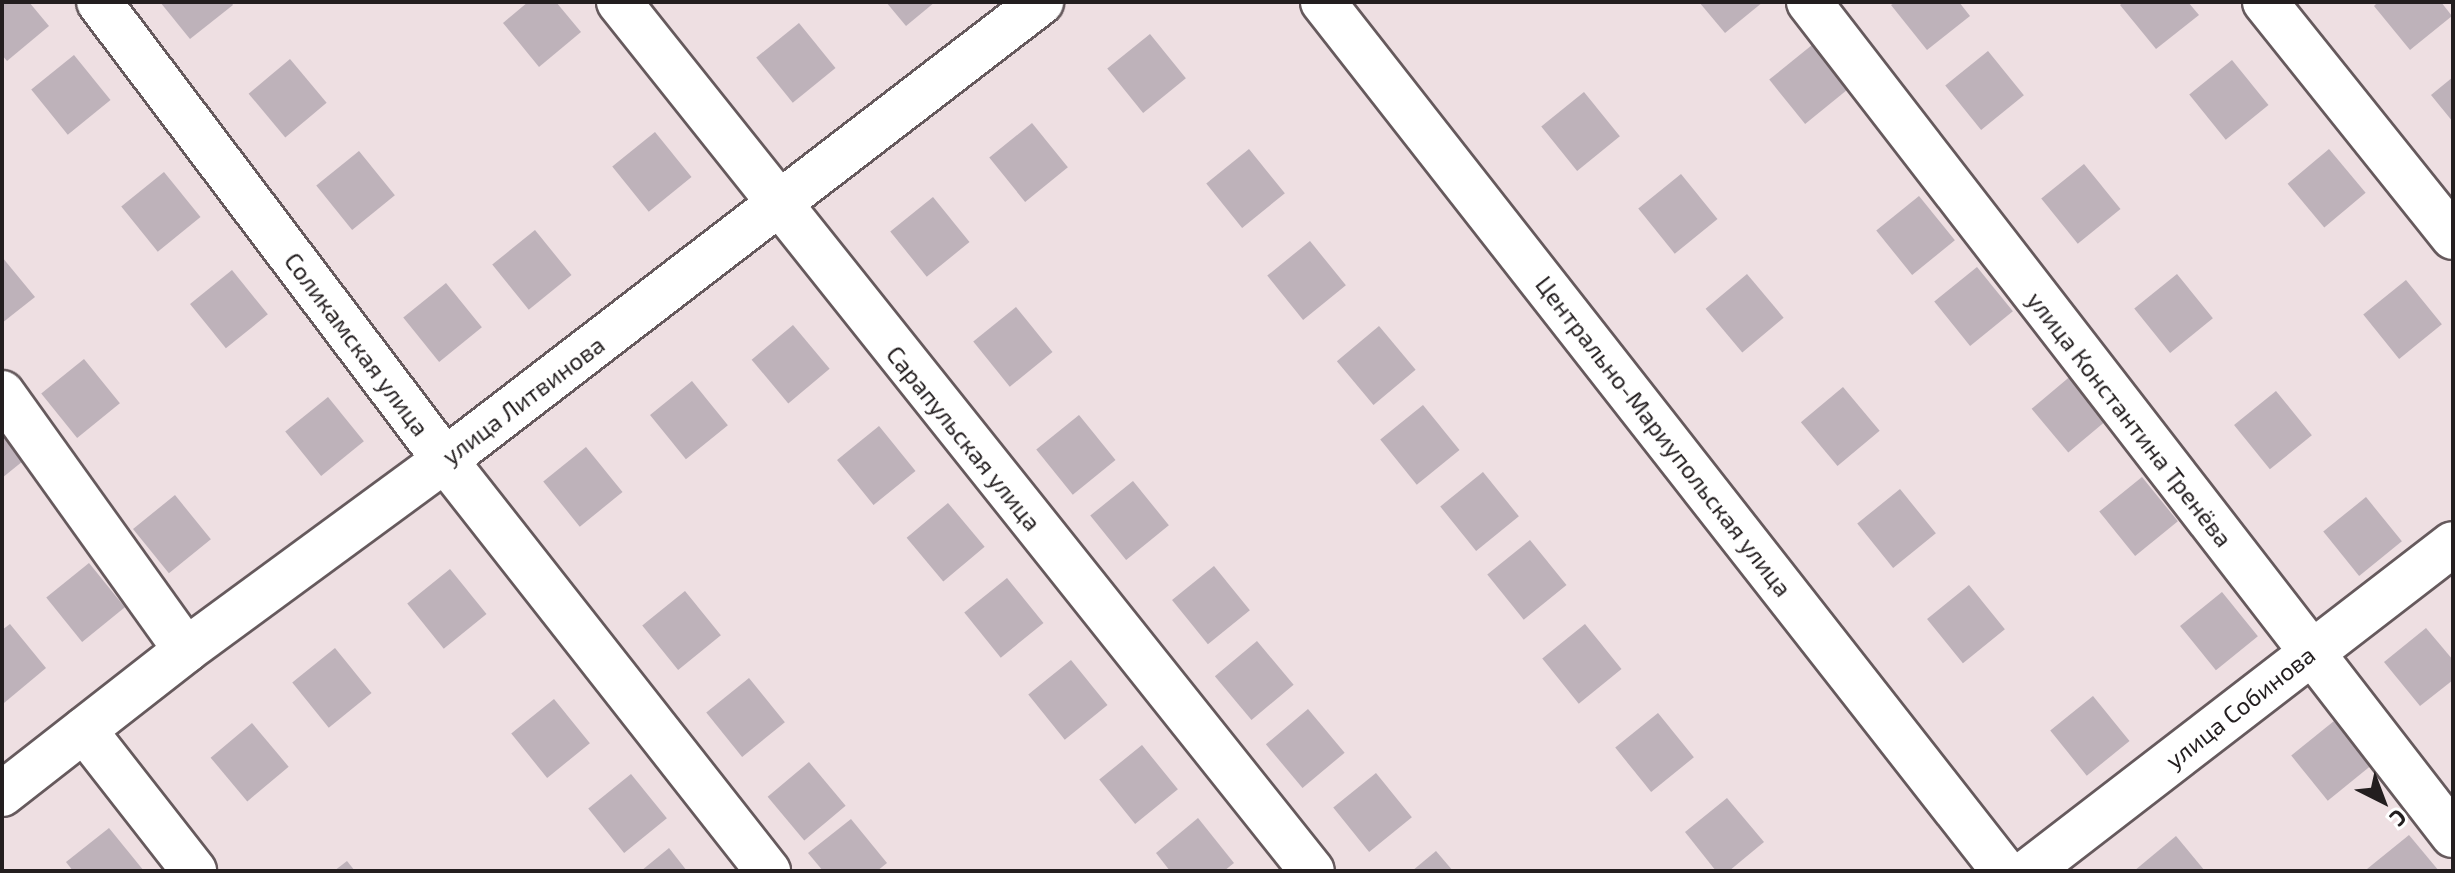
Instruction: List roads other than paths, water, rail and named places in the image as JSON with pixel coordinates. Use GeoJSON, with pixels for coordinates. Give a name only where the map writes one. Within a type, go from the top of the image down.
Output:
{"type":"FeatureCollection","features":[{"type":"Feature","properties":{"kind":"street","name":"Соликамская улица"},"geometry":{"type":"LineString","coordinates":[[99,2],[445,460],[768,871]]}},
{"type":"Feature","properties":{"kind":"street","name":"Сарапульская улица"},"geometry":{"type":"LineString","coordinates":[[619,2],[777,205],[1312,871]]}},
{"type":"Feature","properties":{"kind":"street","name":"улица Литвинова"},"geometry":{"type":"LineString","coordinates":[[2,794],[186,650],[445,460],[1041,2]]}},
{"type":"Feature","properties":{"kind":"street","name":"Центрально-Мариупольская улица"},"geometry":{"type":"LineString","coordinates":[[1323,2],[2004,871]]}},
{"type":"Feature","properties":{"kind":"street","name":"улица Константина Тренёва"},"geometry":{"type":"LineString","coordinates":[[1809,2],[2453,835]]}},
{"type":"Feature","properties":{"kind":"street"},"geometry":{"type":"LineString","coordinates":[[2265,2],[2453,237]]}},
{"type":"Feature","properties":{"kind":"street"},"geometry":{"type":"LineString","coordinates":[[2,393],[186,650]]}},
{"type":"Feature","properties":{"kind":"street","name":"улица Собинова"},"geometry":{"type":"LineString","coordinates":[[2029,871],[2453,544]]}},
{"type":"Feature","properties":{"kind":"street"},"geometry":{"type":"LineString","coordinates":[[84,730],[194,871]]}}]}
